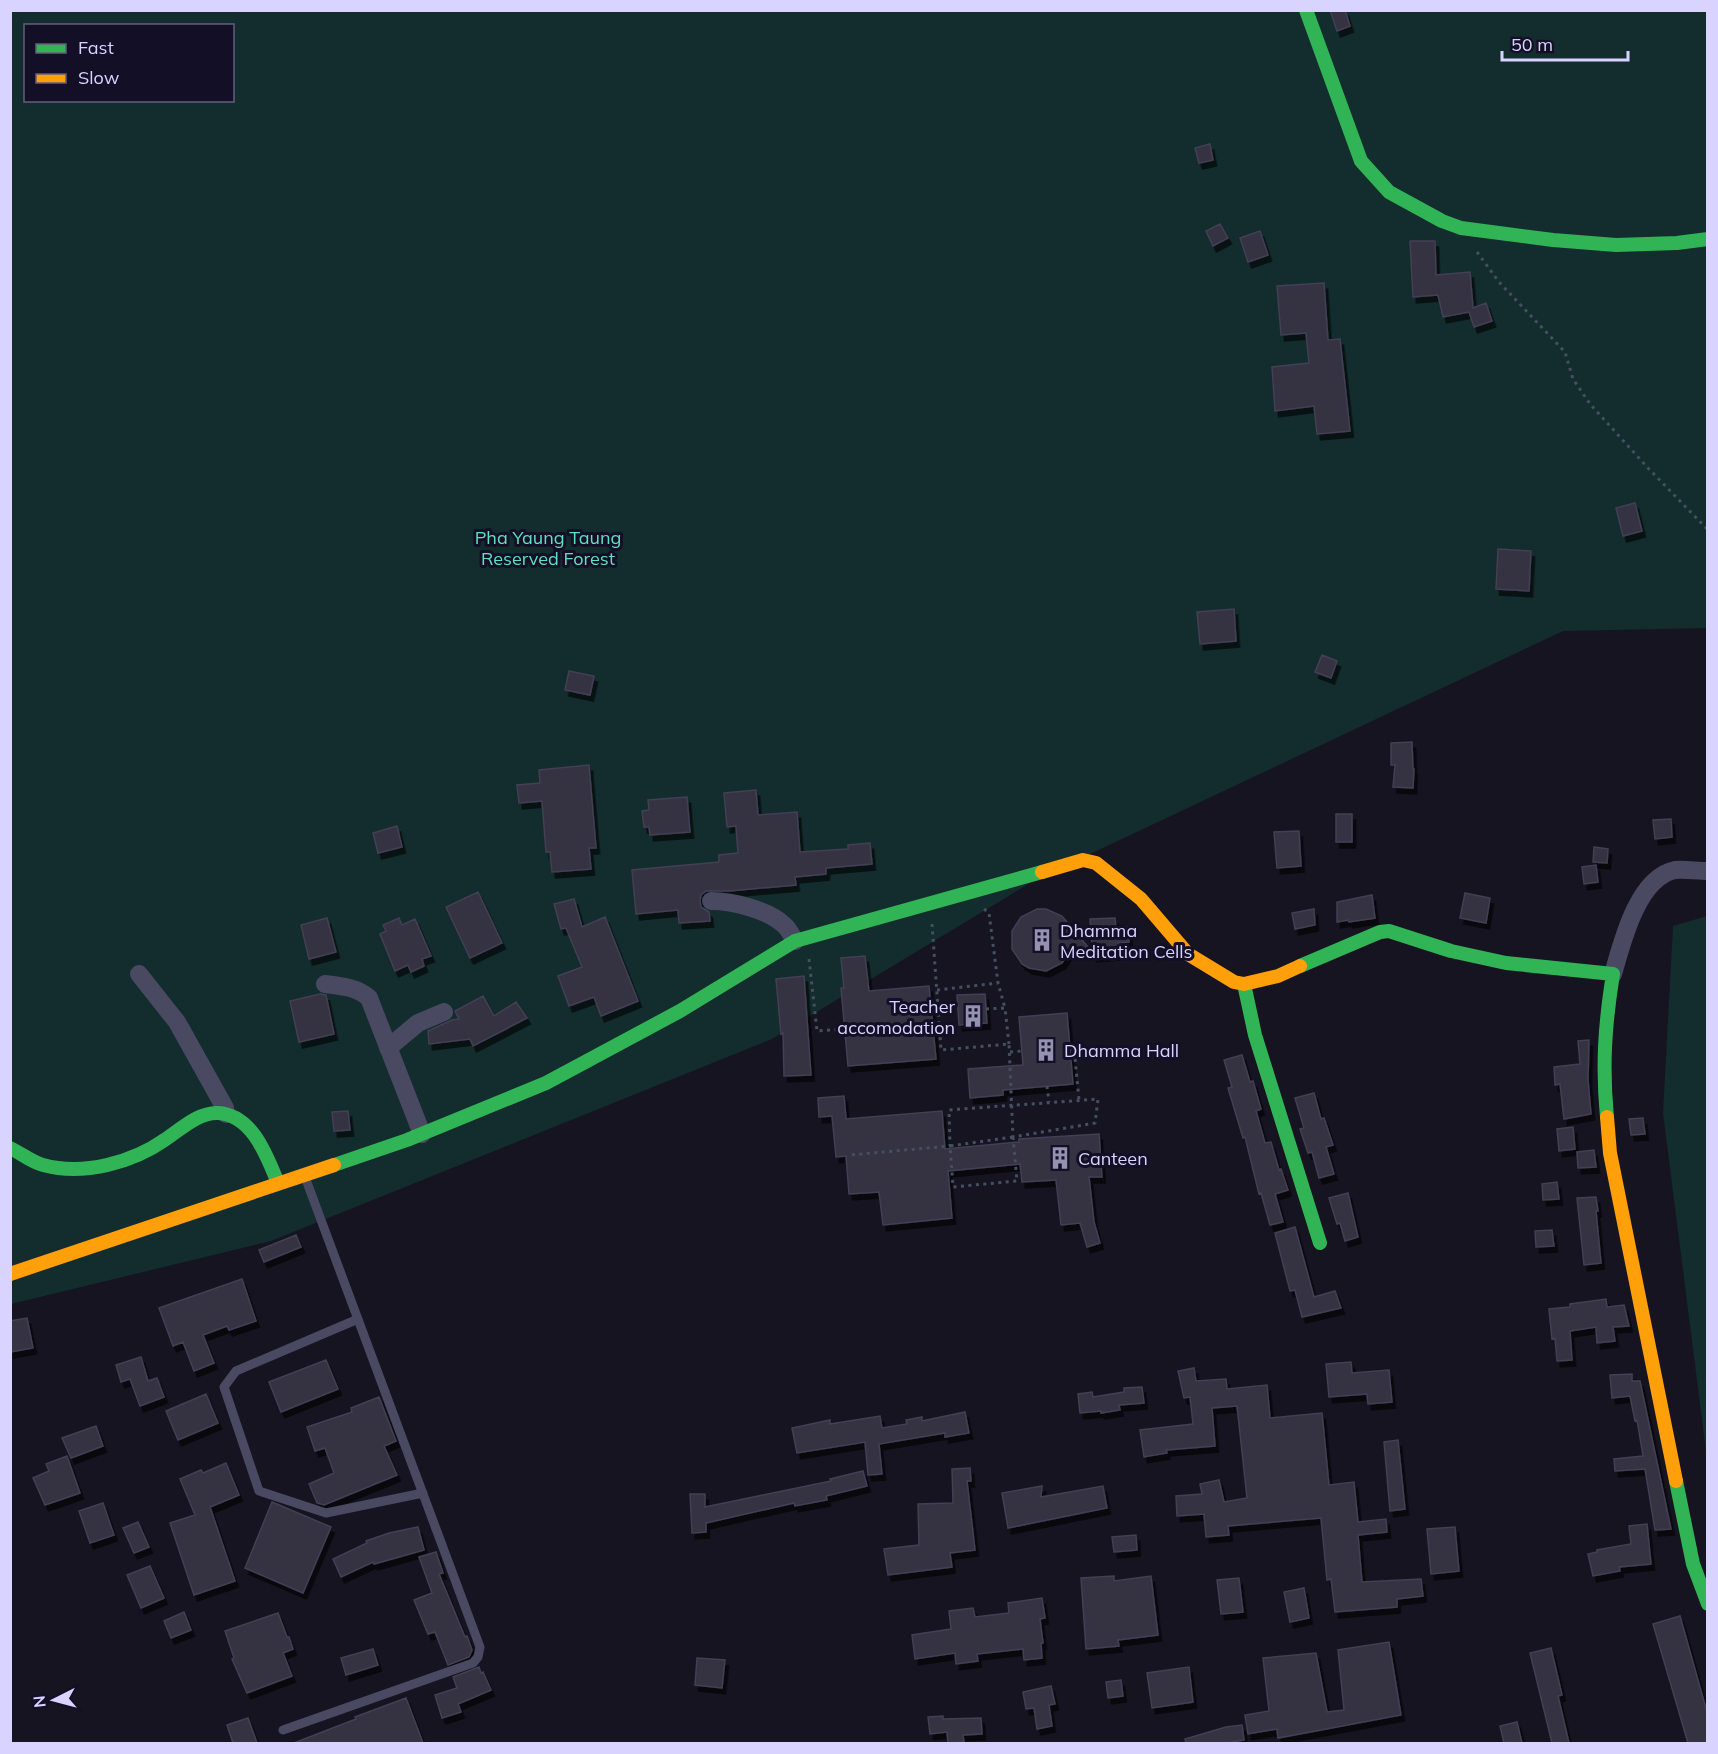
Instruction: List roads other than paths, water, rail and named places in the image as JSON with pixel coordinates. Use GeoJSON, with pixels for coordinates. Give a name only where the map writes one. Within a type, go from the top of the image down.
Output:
{"type":"FeatureCollection","features":[{"type":"Feature","properties":{"kind":"street"},"geometry":{"type":"LineString","coordinates":[[1306,10],[1361,160],[1389,192],[1442,221],[1461,228],[1623,246],[1679,244],[1707,238]]}},
{"type":"Feature","properties":{"kind":"street"},"geometry":{"type":"LineString","coordinates":[[10,1274],[422,1134],[546,1083],[802,945],[1083,860],[1096,862],[1141,899],[1188,954],[1234,982],[1244,984],[1278,976],[1380,932],[1389,931],[1451,951],[1506,963],[1613,974]]}},
{"type":"Feature","properties":{"kind":"street"},"geometry":{"type":"LineString","coordinates":[[1707,872],[1674,870],[1657,880],[1641,896],[1625,931],[1613,974],[1605,1022],[1603,1080],[1610,1152],[1635,1282],[1693,1564],[1707,1604]]}},
{"type":"Feature","properties":{"kind":"street"},"geometry":{"type":"LineString","coordinates":[[711,901],[724,901],[767,914],[785,926],[802,945]]}},
{"type":"Feature","properties":{"kind":"street"},"geometry":{"type":"LineString","coordinates":[[139,974],[177,1022],[225,1108],[226,1114]]}},
{"type":"Feature","properties":{"kind":"street"},"geometry":{"type":"LineString","coordinates":[[325,984],[352,988],[369,998],[422,1134]]}},
{"type":"Feature","properties":{"kind":"street"},"geometry":{"type":"LineString","coordinates":[[1244,984],[1256,1035],[1320,1243]]}},
{"type":"Feature","properties":{"kind":"street"},"geometry":{"type":"LineString","coordinates":[[388,1047],[418,1023],[444,1012]]}},
{"type":"Feature","properties":{"kind":"street"},"geometry":{"type":"LineString","coordinates":[[10,1148],[42,1165],[94,1168],[126,1159],[151,1148],[203,1115],[226,1114],[236,1119],[256,1136],[278,1184]]}},
{"type":"Feature","properties":{"kind":"lane"},"geometry":{"type":"LineString","coordinates":[[283,1730],[473,1663],[478,1657],[480,1647],[304,1175]]}},
{"type":"Feature","properties":{"kind":"lane"},"geometry":{"type":"LineString","coordinates":[[358,1319],[236,1371],[224,1387],[259,1491],[326,1513],[423,1493]]}},
{"type":"Feature","properties":{"kind":"place","name":"Dhamma Meditation Cells"},"geometry":{"type":"Point","coordinates":[1042,940]}},
{"type":"Feature","properties":{"kind":"place","name":"Teacher accomodation"},"geometry":{"type":"Point","coordinates":[973,1016]}},
{"type":"Feature","properties":{"kind":"place","name":"Dhamma Hall"},"geometry":{"type":"Point","coordinates":[1046,1050]}},
{"type":"Feature","properties":{"kind":"place","name":"Canteen"},"geometry":{"type":"Point","coordinates":[1060,1158]}},
{"type":"Feature","properties":{"kind":"park label","name":"Pha Yaung Taung Reserved Forest"},"geometry":{"type":"Point","coordinates":[548,547]}}]}
